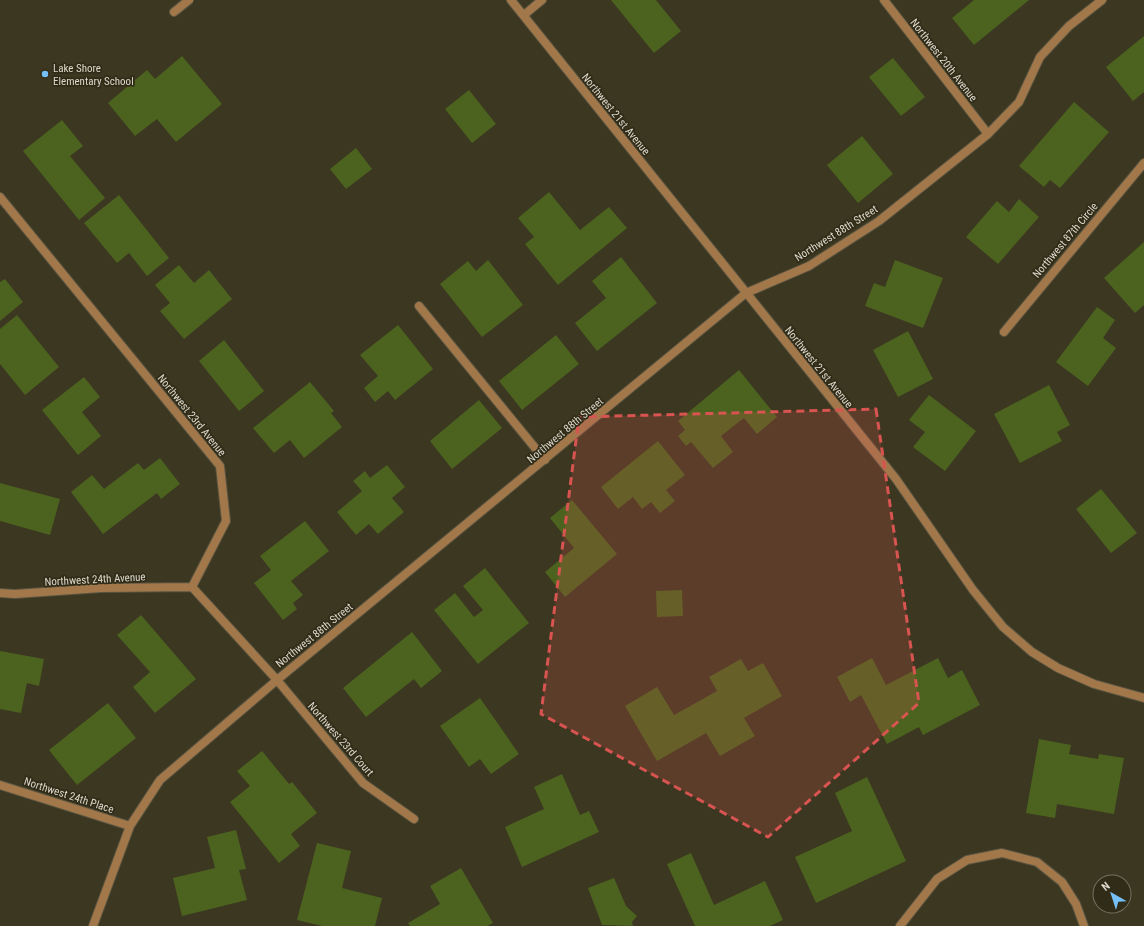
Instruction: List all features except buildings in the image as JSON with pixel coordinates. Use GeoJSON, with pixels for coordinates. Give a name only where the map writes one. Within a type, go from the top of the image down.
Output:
{"type":"FeatureCollection","features":[{"type":"Feature","properties":{"kind":"street"},"geometry":{"type":"LineString","coordinates":[[174,12],[189,0]]}},
{"type":"Feature","properties":{"kind":"street","name":"Northwest 21st Avenue"},"geometry":{"type":"LineString","coordinates":[[511,0],[896,479],[973,590],[1003,627],[1032,652],[1058,668],[1094,684],[1144,698]]}},
{"type":"Feature","properties":{"kind":"street"},"geometry":{"type":"LineString","coordinates":[[524,15],[542,0]]}},
{"type":"Feature","properties":{"kind":"street","name":"Northwest 20th Avenue"},"geometry":{"type":"LineString","coordinates":[[884,0],[988,134]]}},
{"type":"Feature","properties":{"kind":"street","name":"Northwest 88th Street"},"geometry":{"type":"LineString","coordinates":[[93,926],[130,826],[160,780],[277,680],[746,293],[809,266],[879,221],[988,134],[1019,102],[1040,57],[1069,26],[1102,0]]}},
{"type":"Feature","properties":{"kind":"street","name":"Northwest 87th Circle"},"geometry":{"type":"LineString","coordinates":[[1004,332],[1144,163]]}},
{"type":"Feature","properties":{"kind":"street","name":"Northwest 23rd Avenue"},"geometry":{"type":"LineString","coordinates":[[0,197],[220,466],[226,521],[192,586]]}},
{"type":"Feature","properties":{"kind":"street"},"geometry":{"type":"LineString","coordinates":[[419,306],[545,460]]}},
{"type":"Feature","properties":{"kind":"street"},"geometry":{"type":"LineString","coordinates":[[192,586],[277,680]]}},
{"type":"Feature","properties":{"kind":"street","name":"Northwest 24th Avenue"},"geometry":{"type":"LineString","coordinates":[[0,593],[15,594],[101,588],[192,586]]}},
{"type":"Feature","properties":{"kind":"street","name":"Northwest 23rd Court"},"geometry":{"type":"LineString","coordinates":[[277,680],[363,782],[414,819]]}},
{"type":"Feature","properties":{"kind":"street","name":"Northwest 24th Place"},"geometry":{"type":"LineString","coordinates":[[0,785],[130,826]]}},
{"type":"Feature","properties":{"kind":"street"},"geometry":{"type":"LineString","coordinates":[[900,926],[937,879],[967,860],[1002,853],[1038,862],[1062,882],[1076,904],[1084,926]]}},
{"type":"Feature","properties":{"kind":"highlighted area"},"geometry":{"type":"Polygon","coordinates":[[[876,409],[919,703],[768,837],[541,714],[579,417],[876,409]]]}},
{"type":"Feature","properties":{"kind":"place","name":"Lake Shore Elementary School"},"geometry":{"type":"Point","coordinates":[45,74]}}]}
